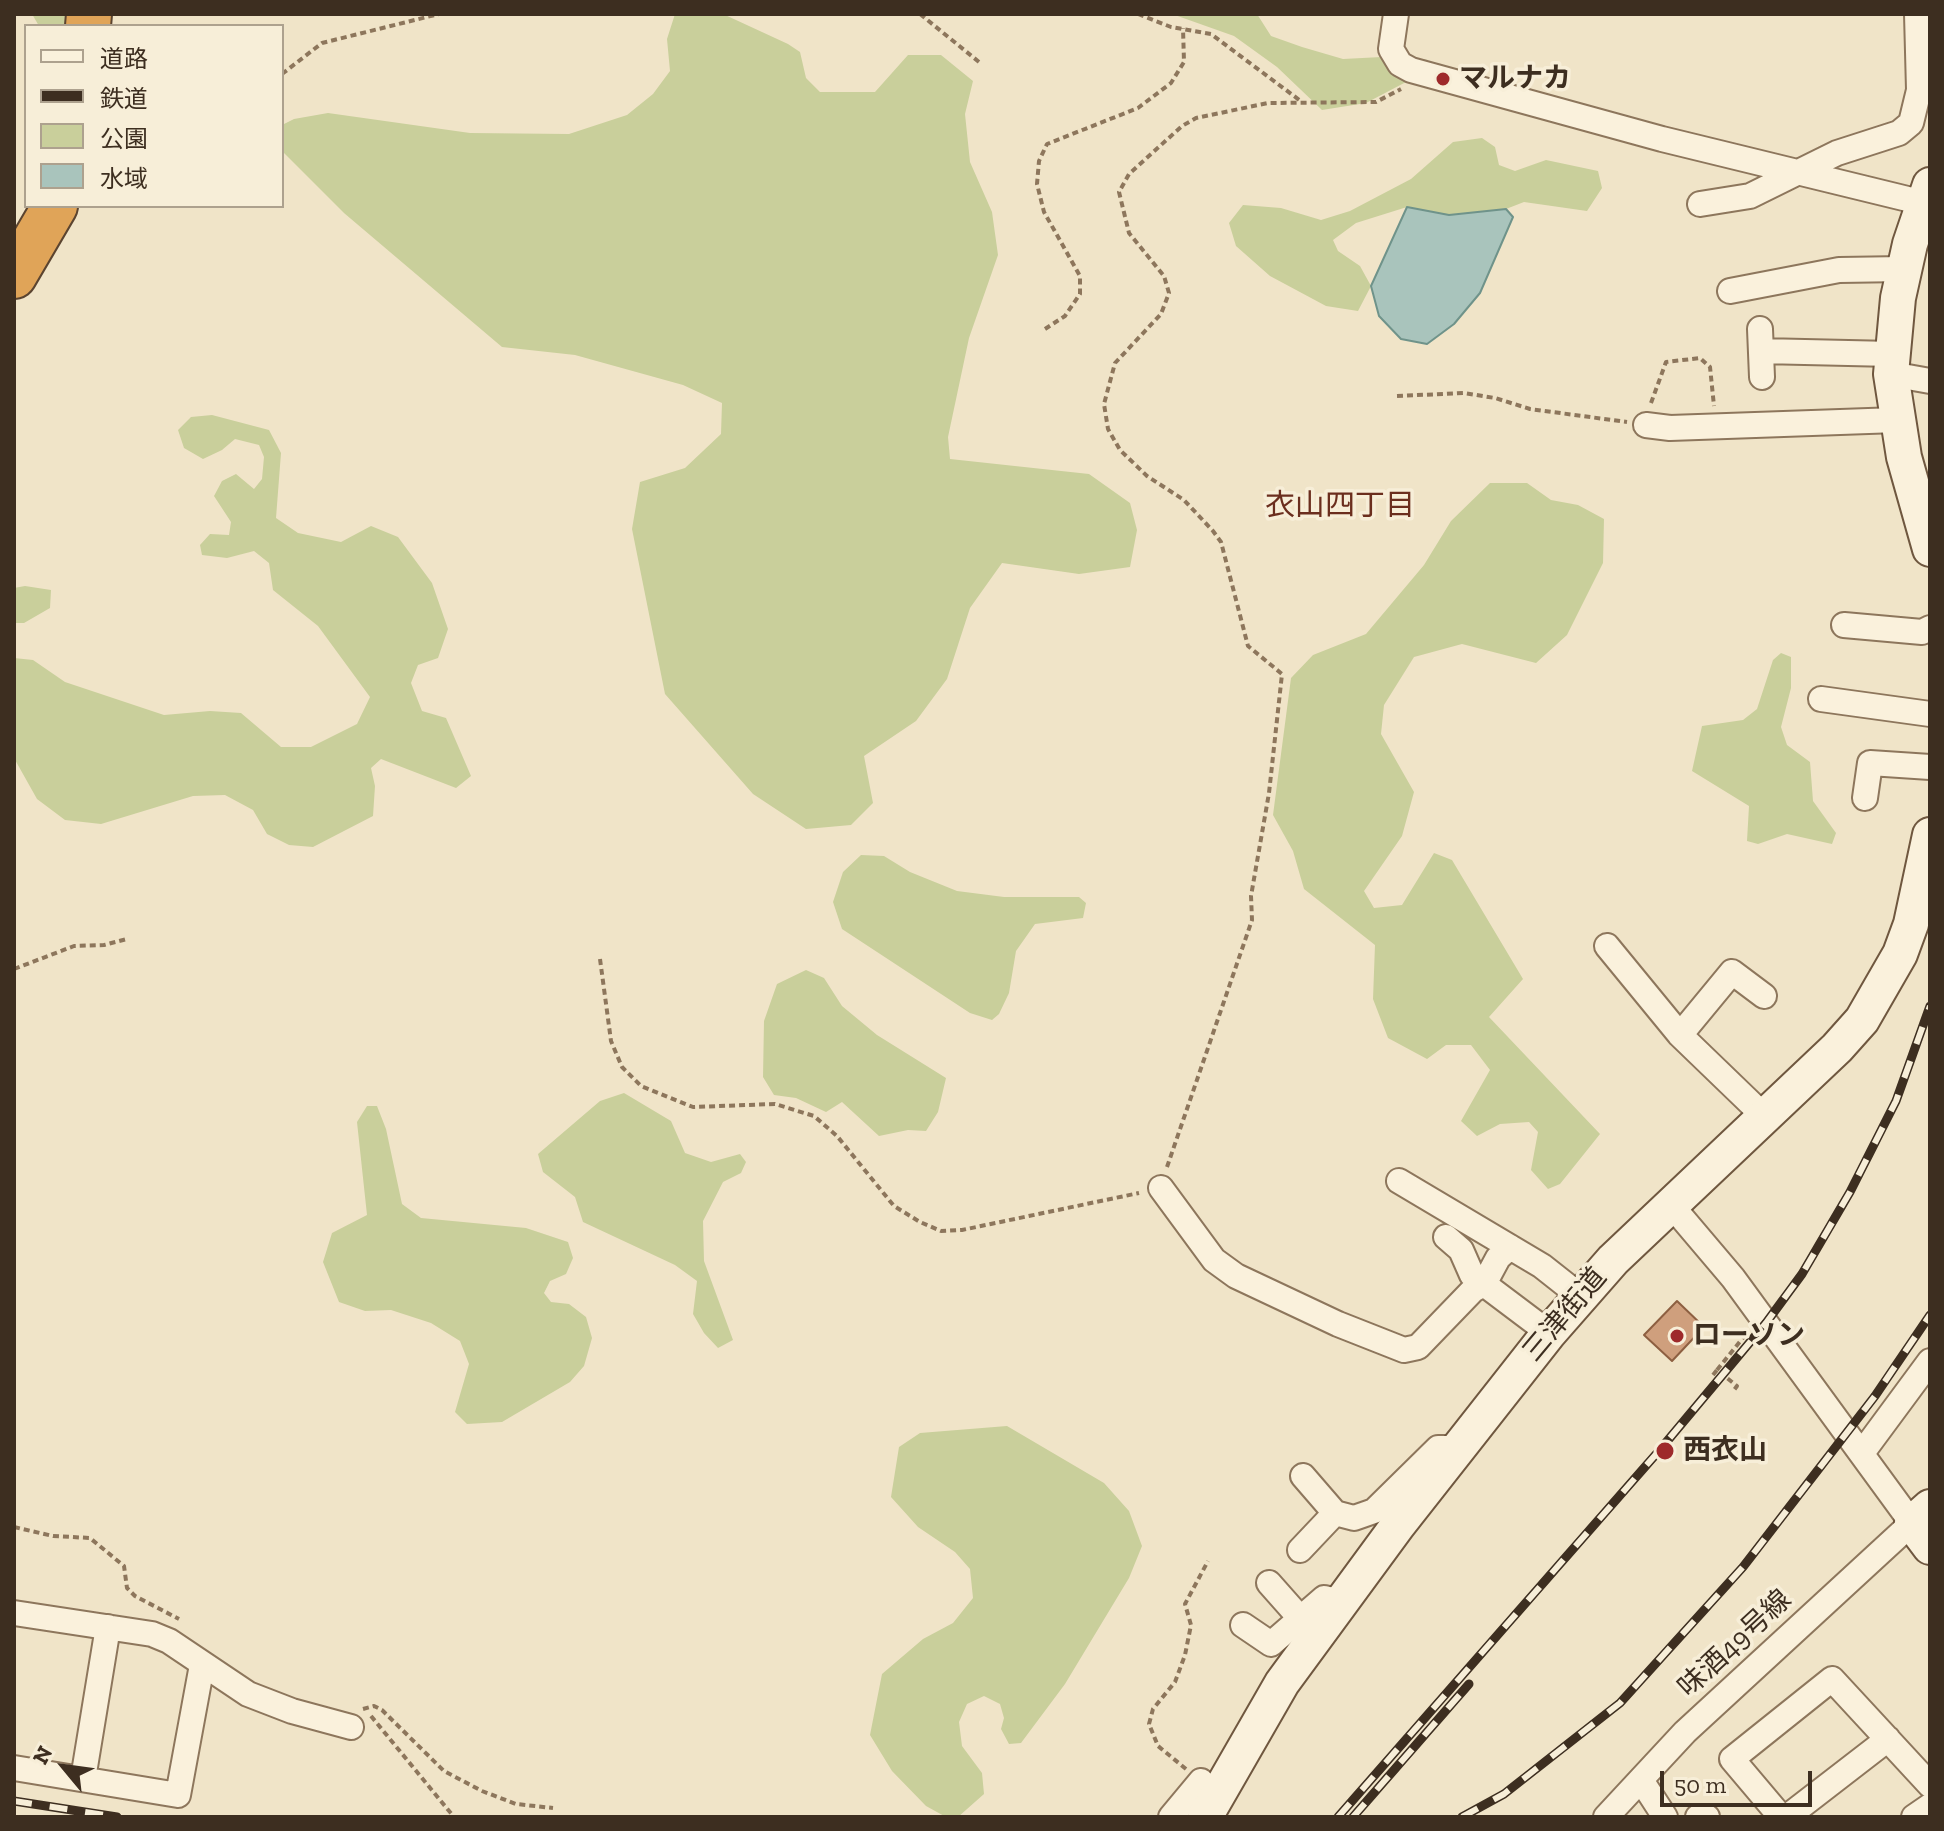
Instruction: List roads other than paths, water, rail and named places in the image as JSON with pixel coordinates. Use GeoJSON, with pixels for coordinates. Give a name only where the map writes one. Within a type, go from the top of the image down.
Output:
{"type":"FeatureCollection","features":[{"type":"Feature","properties":{"kind":"highway"},"geometry":{"type":"LineString","coordinates":[[14,238],[32,208]]}},
{"type":"Feature","properties":{"kind":"highway"},"geometry":{"type":"LineString","coordinates":[[14,276],[54,208]]}},
{"type":"Feature","properties":{"kind":"street"},"geometry":{"type":"LineString","coordinates":[[1396,14],[1391,49],[1400,64],[1411,70],[1856,189],[1927,194],[1904,269],[1892,364],[1897,420],[1930,549]]}},
{"type":"Feature","properties":{"kind":"street"},"geometry":{"type":"LineString","coordinates":[[1700,204],[1750,196],[1837,153],[1899,133],[1911,123],[1919,90],[1917,14]]}},
{"type":"Feature","properties":{"kind":"street"},"geometry":{"type":"LineString","coordinates":[[1730,291],[1839,270],[1904,269]]}},
{"type":"Feature","properties":{"kind":"street"},"geometry":{"type":"LineString","coordinates":[[1762,377],[1760,340],[1892,364],[1930,381]]}},
{"type":"Feature","properties":{"kind":"street"},"geometry":{"type":"LineString","coordinates":[[1646,425],[1716,427],[1897,420]]}},
{"type":"Feature","properties":{"kind":"street"},"geometry":{"type":"LineString","coordinates":[[1844,625],[1922,632],[1930,628]]}},
{"type":"Feature","properties":{"kind":"street"},"geometry":{"type":"LineString","coordinates":[[1821,699],[1930,714]]}},
{"type":"Feature","properties":{"kind":"street"},"geometry":{"type":"LineString","coordinates":[[1865,798],[1870,763],[1930,767]]}},
{"type":"Feature","properties":{"kind":"street","name":"三津街道"},"geometry":{"type":"LineString","coordinates":[[1205,1817],[1282,1683],[1459,1447],[1549,1333],[1613,1260],[1837,1048],[1880,991],[1911,924],[1930,835]]}},
{"type":"Feature","properties":{"kind":"street"},"geometry":{"type":"LineString","coordinates":[[1607,946],[1680,1035],[1765,1117]]}},
{"type":"Feature","properties":{"kind":"street"},"geometry":{"type":"LineString","coordinates":[[1680,1035],[1732,972],[1764,996]]}},
{"type":"Feature","properties":{"kind":"street"},"geometry":{"type":"LineString","coordinates":[[1399,1181],[1542,1266],[1580,1296]]}},
{"type":"Feature","properties":{"kind":"street"},"geometry":{"type":"LineString","coordinates":[[1161,1188],[1214,1260],[1236,1276],[1338,1324],[1404,1350],[1418,1347],[1473,1290],[1484,1284],[1498,1258],[1510,1247]]}},
{"type":"Feature","properties":{"kind":"street"},"geometry":{"type":"LineString","coordinates":[[1672,1206],[1761,1316],[1862,1453],[1924,1525]]}},
{"type":"Feature","properties":{"kind":"street"},"geometry":{"type":"LineString","coordinates":[[1446,1237],[1461,1250],[1472,1275],[1549,1333]]}},
{"type":"Feature","properties":{"kind":"street"},"geometry":{"type":"LineString","coordinates":[[1862,1453],[1930,1361]]}},
{"type":"Feature","properties":{"kind":"street"},"geometry":{"type":"LineString","coordinates":[[1303,1476],[1335,1513],[1354,1518],[1374,1511],[1438,1448],[1459,1447]]}},
{"type":"Feature","properties":{"kind":"street"},"geometry":{"type":"LineString","coordinates":[[1300,1550],[1335,1513]]}},
{"type":"Feature","properties":{"kind":"street","name":"味酒49号線"},"geometry":{"type":"LineString","coordinates":[[1606,1817],[1685,1732],[1924,1525]]}},
{"type":"Feature","properties":{"kind":"street"},"geometry":{"type":"LineString","coordinates":[[1269,1583],[1300,1618]]}},
{"type":"Feature","properties":{"kind":"street"},"geometry":{"type":"LineString","coordinates":[[1243,1625],[1271,1644],[1324,1598],[1342,1602]]}},
{"type":"Feature","properties":{"kind":"street"},"geometry":{"type":"LineString","coordinates":[[14,1615],[152,1634],[169,1641],[248,1694],[292,1711],[355,1715]]}},
{"type":"Feature","properties":{"kind":"street"},"geometry":{"type":"LineString","coordinates":[[83,1779],[108,1627]]}},
{"type":"Feature","properties":{"kind":"street"},"geometry":{"type":"LineString","coordinates":[[14,1768],[178,1795],[202,1665]]}},
{"type":"Feature","properties":{"kind":"street"},"geometry":{"type":"LineString","coordinates":[[1888,1739],[1784,1817],[1732,1759],[1832,1679],[1888,1739],[1930,1785]]}},
{"type":"Feature","properties":{"kind":"street"},"geometry":{"type":"LineString","coordinates":[[1641,1780],[1665,1817]]}},
{"type":"Feature","properties":{"kind":"street"},"geometry":{"type":"LineString","coordinates":[[1171,1817],[1201,1781]]}},
{"type":"Feature","properties":{"kind":"street"},"geometry":{"type":"LineString","coordinates":[[1914,1817],[1930,1806]]}},
{"type":"Feature","properties":{"kind":"street"},"geometry":{"type":"LineString","coordinates":[[1698,1817],[1707,1817]]}},
{"type":"Feature","properties":{"kind":"water"},"geometry":{"type":"Polygon","coordinates":[[[1407,207],[1449,215],[1506,209],[1513,217],[1480,293],[1454,324],[1427,344],[1401,339],[1379,316],[1371,286],[1407,207]]]}},
{"type":"Feature","properties":{"kind":"railway"},"geometry":{"type":"LineString","coordinates":[[1338,1817],[1658,1452],[1766,1323],[1802,1274],[1850,1192],[1896,1101],[1930,1006]]}},
{"type":"Feature","properties":{"kind":"railway"},"geometry":{"type":"LineString","coordinates":[[1462,1817],[1504,1794],[1620,1703],[1743,1567],[1875,1396],[1930,1315]]}},
{"type":"Feature","properties":{"kind":"railway"},"geometry":{"type":"LineString","coordinates":[[1353,1817],[1469,1684]]}},
{"type":"Feature","properties":{"kind":"railway"},"geometry":{"type":"LineString","coordinates":[[14,1801],[117,1817]]}},
{"type":"Feature","properties":{"kind":"place","name":"マルナカ"},"geometry":{"type":"Point","coordinates":[1443,79]}},
{"type":"Feature","properties":{"kind":"place","name":"ローソン"},"geometry":{"type":"Point","coordinates":[1677,1336]}},
{"type":"Feature","properties":{"kind":"place","name":"西衣山"},"geometry":{"type":"Point","coordinates":[1665,1451]}},
{"type":"Feature","properties":{"kind":"district","name":"衣山四丁目"},"geometry":{"type":"Point","coordinates":[1340,506]}}]}
